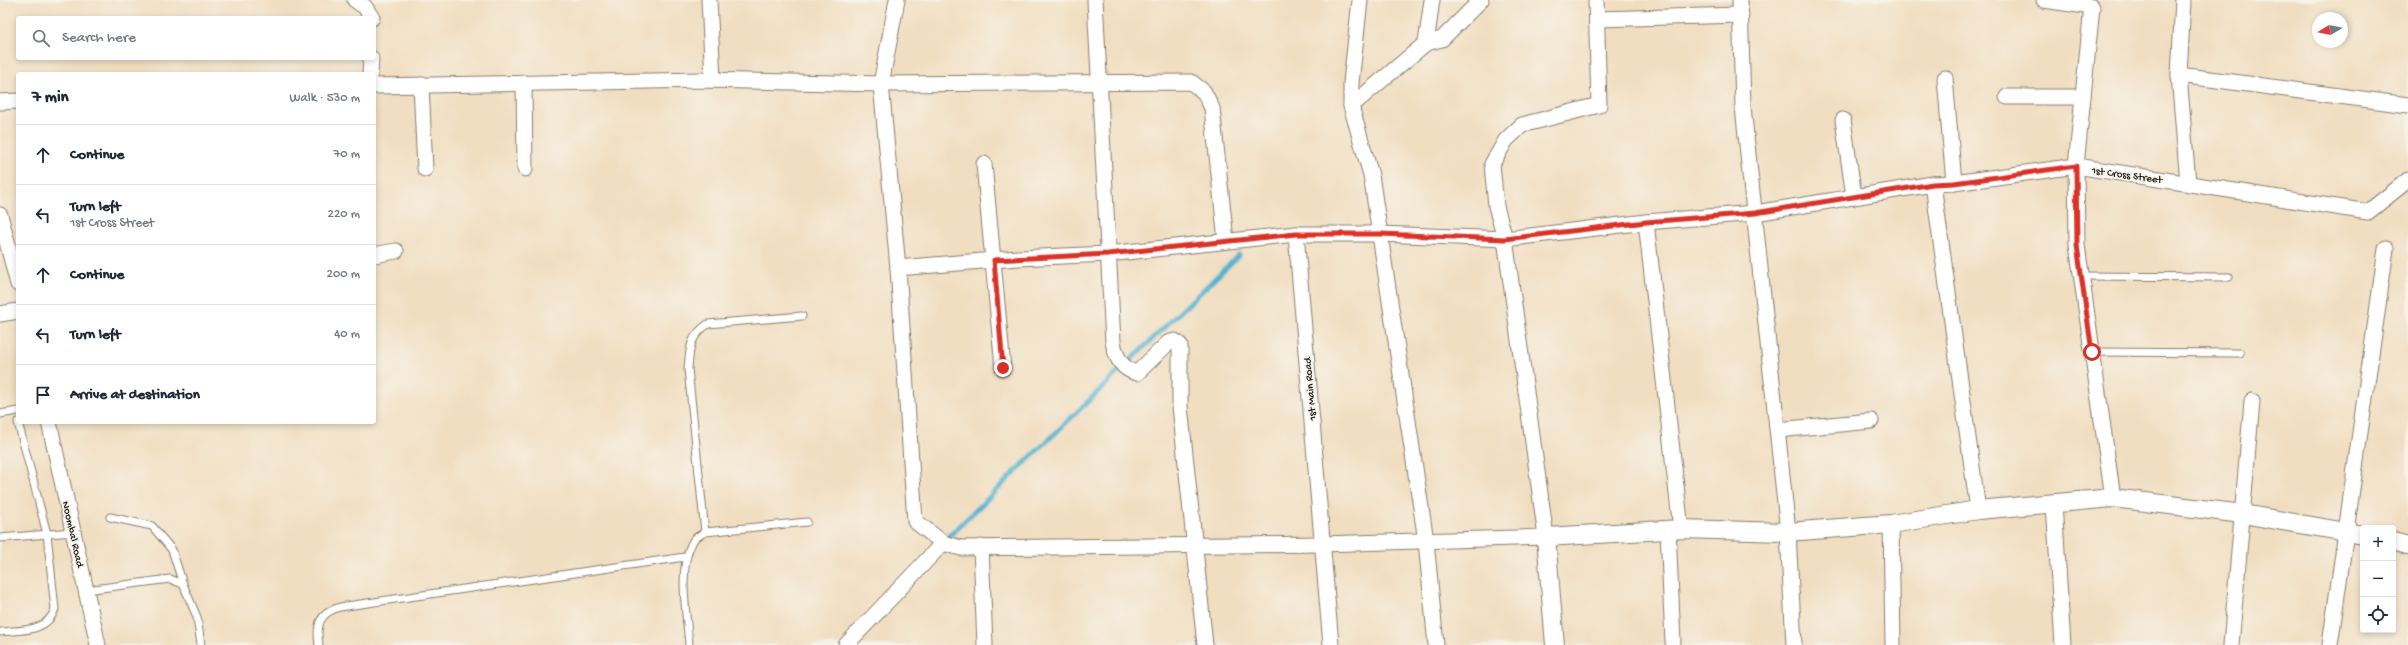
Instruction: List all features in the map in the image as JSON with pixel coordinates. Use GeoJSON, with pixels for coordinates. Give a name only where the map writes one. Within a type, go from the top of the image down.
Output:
{"type":"FeatureCollection","features":[{"type":"Feature","properties":{"kind":"street"},"geometry":{"type":"LineString","coordinates":[[355,0],[365,7],[371,16]]}},
{"type":"Feature","properties":{"kind":"street"},"geometry":{"type":"LineString","coordinates":[[709,0],[713,80]]}},
{"type":"Feature","properties":{"kind":"street"},"geometry":{"type":"LineString","coordinates":[[897,0],[881,84],[898,268],[915,521],[943,542],[961,548],[1322,544],[1546,537],[1674,530],[1788,532],[1891,524],[1978,510],[2113,498],[2243,514],[2355,534]]}},
{"type":"Feature","properties":{"kind":"street"},"geometry":{"type":"LineString","coordinates":[[1095,0],[1113,342],[1123,367],[1137,373],[1168,343],[1175,341],[1180,345],[1180,406],[1206,645]]}},
{"type":"Feature","properties":{"kind":"street"},"geometry":{"type":"LineString","coordinates":[[1360,0],[1351,83],[1351,106],[1371,175],[1426,540],[1436,645]]}},
{"type":"Feature","properties":{"kind":"street"},"geometry":{"type":"LineString","coordinates":[[1426,42],[1432,0]]}},
{"type":"Feature","properties":{"kind":"street"},"geometry":{"type":"LineString","coordinates":[[1351,106],[1426,42],[1442,39],[1481,0]]}},
{"type":"Feature","properties":{"kind":"street"},"geometry":{"type":"LineString","coordinates":[[1555,645],[1546,537],[1505,239],[1496,206],[1492,164],[1506,140],[1522,125],[1599,105],[1596,0]]}},
{"type":"Feature","properties":{"kind":"street"},"geometry":{"type":"LineString","coordinates":[[2044,0],[2092,7],[2076,166],[2077,245],[2113,498]]}},
{"type":"Feature","properties":{"kind":"street"},"geometry":{"type":"LineString","coordinates":[[2182,0],[2179,75],[2188,183]]}},
{"type":"Feature","properties":{"kind":"street"},"geometry":{"type":"LineString","coordinates":[[1597,19],[1740,7],[1743,107],[1788,532],[1794,645]]}},
{"type":"Feature","properties":{"kind":"street"},"geometry":{"type":"LineString","coordinates":[[370,72],[371,60]]}},
{"type":"Feature","properties":{"kind":"street"},"geometry":{"type":"LineString","coordinates":[[2179,75],[2408,105]]}},
{"type":"Feature","properties":{"kind":"street"},"geometry":{"type":"LineString","coordinates":[[1945,78],[1954,183]]}},
{"type":"Feature","properties":{"kind":"street"},"geometry":{"type":"LineString","coordinates":[[376,86],[713,80],[881,84],[1191,82],[1204,92],[1212,108],[1226,241]]}},
{"type":"Feature","properties":{"kind":"street"},"geometry":{"type":"LineString","coordinates":[[524,83],[525,169]]}},
{"type":"Feature","properties":{"kind":"street"},"geometry":{"type":"LineString","coordinates":[[421,85],[425,169]]}},
{"type":"Feature","properties":{"kind":"street"},"geometry":{"type":"LineString","coordinates":[[2007,97],[2083,96]]}},
{"type":"Feature","properties":{"kind":"street"},"geometry":{"type":"LineString","coordinates":[[0,102],[16,101]]}},
{"type":"Feature","properties":{"kind":"street"},"geometry":{"type":"LineString","coordinates":[[1842,120],[1854,197]]}},
{"type":"Feature","properties":{"kind":"street"},"geometry":{"type":"LineString","coordinates":[[984,164],[1003,368]]}},
{"type":"Feature","properties":{"kind":"street","name":"1st Cross Street"},"geometry":{"type":"LineString","coordinates":[[898,268],[994,260],[1108,254],[1296,234],[1380,234],[1505,239],[1646,222],[1755,213],[1933,184],[1954,183],[2076,166],[2368,212],[2408,180]]}},
{"type":"Feature","properties":{"kind":"street"},"geometry":{"type":"LineString","coordinates":[[1933,184],[1978,510]]}},
{"type":"Feature","properties":{"kind":"street"},"geometry":{"type":"LineString","coordinates":[[0,215],[4,248],[16,279]]}},
{"type":"Feature","properties":{"kind":"street"},"geometry":{"type":"LineString","coordinates":[[1646,222],[1674,530],[1672,642]]}},
{"type":"Feature","properties":{"kind":"street","name":"1st Main Road"},"geometry":{"type":"LineString","coordinates":[[1296,234],[1330,645]]}},
{"type":"Feature","properties":{"kind":"street"},"geometry":{"type":"LineString","coordinates":[[2330,645],[2355,534],[2386,249]]}},
{"type":"Feature","properties":{"kind":"street"},"geometry":{"type":"LineString","coordinates":[[376,255],[396,252]]}},
{"type":"Feature","properties":{"kind":"street"},"geometry":{"type":"LineString","coordinates":[[0,314],[16,311]]}},
{"type":"Feature","properties":{"kind":"street"},"geometry":{"type":"LineString","coordinates":[[2231,645],[2252,401]]}},
{"type":"Feature","properties":{"kind":"street"},"geometry":{"type":"LineString","coordinates":[[1778,430],[1871,421]]}},
{"type":"Feature","properties":{"kind":"street","name":"Noombal Road"},"geometry":{"type":"LineString","coordinates":[[49,424],[98,645]]}},
{"type":"Feature","properties":{"kind":"street"},"geometry":{"type":"LineString","coordinates":[[2054,504],[2063,645]]}},
{"type":"Feature","properties":{"kind":"street"},"geometry":{"type":"LineString","coordinates":[[1891,524],[1893,645]]}},
{"type":"Feature","properties":{"kind":"street"},"geometry":{"type":"LineString","coordinates":[[846,645],[943,542]]}},
{"type":"Feature","properties":{"kind":"street"},"geometry":{"type":"LineString","coordinates":[[2396,543],[2408,546]]}},
{"type":"Feature","properties":{"kind":"street"},"geometry":{"type":"LineString","coordinates":[[981,548],[985,645]]}},
{"type":"Feature","properties":{"kind":"lane"},"geometry":{"type":"LineString","coordinates":[[2081,276],[2228,277]]}},
{"type":"Feature","properties":{"kind":"lane"},"geometry":{"type":"LineString","coordinates":[[705,532],[688,369],[690,345],[697,332],[708,324],[802,316]]}},
{"type":"Feature","properties":{"kind":"lane"},"geometry":{"type":"LineString","coordinates":[[2092,352],[2240,353]]}},
{"type":"Feature","properties":{"kind":"lane"},"geometry":{"type":"LineString","coordinates":[[0,414],[16,411]]}},
{"type":"Feature","properties":{"kind":"lane"},"geometry":{"type":"LineString","coordinates":[[0,632],[40,628],[53,616],[55,609],[47,534],[19,424]]}},
{"type":"Feature","properties":{"kind":"lane"},"geometry":{"type":"LineString","coordinates":[[110,517],[152,526],[172,550],[183,584],[197,617],[200,645]]}},
{"type":"Feature","properties":{"kind":"lane"},"geometry":{"type":"LineString","coordinates":[[689,645],[685,584],[686,557],[694,540],[705,532],[807,522]]}},
{"type":"Feature","properties":{"kind":"lane"},"geometry":{"type":"LineString","coordinates":[[0,538],[73,532]]}},
{"type":"Feature","properties":{"kind":"lane"},"geometry":{"type":"LineString","coordinates":[[319,645],[317,632],[320,621],[327,611],[340,607],[686,557]]}},
{"type":"Feature","properties":{"kind":"lane"},"geometry":{"type":"LineString","coordinates":[[86,590],[170,579],[183,584]]}},
{"type":"Feature","properties":{"kind":"waterway"},"geometry":{"type":"LineString","coordinates":[[944,541],[1239,255]]}},
{"type":"Feature","properties":{"kind":"route"},"geometry":{"type":"LineString","coordinates":[[1003,368],[994,260],[1108,254],[1296,234],[1380,234],[1505,239],[1646,222],[1755,213],[1933,184],[1954,183],[2076,166],[2077,245],[2092,352]]}}]}
